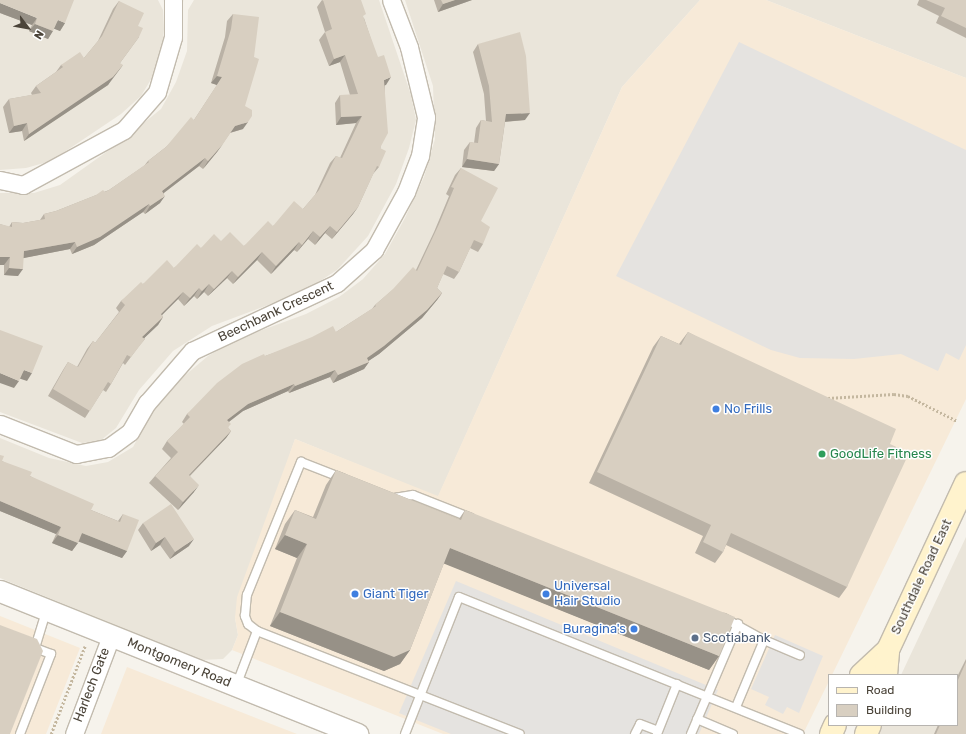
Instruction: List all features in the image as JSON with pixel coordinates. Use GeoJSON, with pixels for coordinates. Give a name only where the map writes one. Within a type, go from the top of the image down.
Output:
{"type":"FeatureCollection","features":[{"type":"Feature","properties":{"kind":"main road","name":"Southdale Road East"},"geometry":{"type":"LineString","coordinates":[[886,674],[888,650],[966,483]]}},
{"type":"Feature","properties":{"kind":"main road","name":"Southdale Road East"},"geometry":{"type":"LineString","coordinates":[[862,674],[888,650]]}},
{"type":"Feature","properties":{"kind":"street"},"geometry":{"type":"LineString","coordinates":[[0,180],[23,184],[124,130],[157,92],[173,37],[173,0]]}},
{"type":"Feature","properties":{"kind":"street","name":"Beechbank Crescent"},"geometry":{"type":"LineString","coordinates":[[0,424],[76,454],[108,448],[130,432],[147,403],[192,351],[337,283],[374,250],[406,192],[420,156],[426,117],[409,47],[391,0]]}},
{"type":"Feature","properties":{"kind":"street","name":"Montgomery Road"},"geometry":{"type":"LineString","coordinates":[[0,591],[357,734]]}},
{"type":"Feature","properties":{"kind":"street","name":"Harlech Gate"},"geometry":{"type":"LineString","coordinates":[[74,734],[111,636]]}},
{"type":"Feature","properties":{"kind":"lane"},"geometry":{"type":"LineString","coordinates":[[353,482],[301,462],[247,595],[246,616],[248,624],[257,631],[520,734]]}},
{"type":"Feature","properties":{"kind":"lane"},"geometry":{"type":"LineString","coordinates":[[389,496],[397,499],[413,495],[478,521]]}},
{"type":"Feature","properties":{"kind":"lane"},"geometry":{"type":"LineString","coordinates":[[405,734],[459,597],[800,734]]}},
{"type":"Feature","properties":{"kind":"lane"},"geometry":{"type":"LineString","coordinates":[[20,734],[51,654],[32,646],[46,610]]}},
{"type":"Feature","properties":{"kind":"lane"},"geometry":{"type":"LineString","coordinates":[[719,616],[738,624],[764,640],[800,656]]}},
{"type":"Feature","properties":{"kind":"lane"},"geometry":{"type":"LineString","coordinates":[[691,734],[706,695],[738,624]]}},
{"type":"Feature","properties":{"kind":"lane"},"geometry":{"type":"LineString","coordinates":[[236,686],[257,631]]}},
{"type":"Feature","properties":{"kind":"lane"},"geometry":{"type":"LineString","coordinates":[[736,707],[764,640]]}},
{"type":"Feature","properties":{"kind":"lane"},"geometry":{"type":"LineString","coordinates":[[636,734],[640,724],[657,732],[677,684]]}},
{"type":"Feature","properties":{"kind":"lane"},"geometry":{"type":"LineString","coordinates":[[697,719],[733,734]]}},
{"type":"Feature","properties":{"kind":"path"},"geometry":{"type":"LineString","coordinates":[[825,398],[894,394],[908,396],[957,421]]}},
{"type":"Feature","properties":{"kind":"path"},"geometry":{"type":"LineString","coordinates":[[51,734],[85,645],[78,642]]}},
{"type":"Feature","properties":{"kind":"shaded area"},"geometry":{"type":"Polygon","coordinates":[[[0,0],[158,0],[163,10],[164,29],[162,51],[156,71],[141,96],[121,114],[51,161],[26,168],[0,170],[0,0]]]}},
{"type":"Feature","properties":{"kind":"shaded area"},"geometry":{"type":"Polygon","coordinates":[[[194,0],[379,0],[411,95],[416,120],[409,148],[396,184],[368,236],[337,270],[303,292],[212,326],[173,351],[139,390],[116,428],[100,441],[82,443],[0,412],[0,193],[34,193],[60,185],[119,143],[161,109],[176,82],[187,51],[188,10],[194,0]]]}},
{"type":"Feature","properties":{"kind":"shaded area"},"geometry":{"type":"Polygon","coordinates":[[[405,0],[700,0],[622,87],[438,497],[295,439],[235,618],[238,635],[232,650],[223,659],[201,660],[0,578],[0,438],[49,458],[86,466],[108,462],[133,447],[152,412],[176,383],[208,356],[235,340],[306,314],[339,297],[363,279],[385,254],[405,218],[424,177],[435,139],[433,86],[405,0]]]}},
{"type":"Feature","properties":{"kind":"shaded area"},"geometry":{"type":"Polygon","coordinates":[[[700,0],[766,0],[966,78],[966,399],[832,674],[828,674],[828,683],[803,734],[443,734],[232,650],[238,635],[235,618],[237,597],[295,439],[438,496],[622,87],[700,0]]]}},
{"type":"Feature","properties":{"kind":"shaded area"},"geometry":{"type":"Polygon","coordinates":[[[766,0],[966,0],[966,78],[766,0]]]}},
{"type":"Feature","properties":{"kind":"shaded area"},"geometry":{"type":"Polygon","coordinates":[[[739,42],[966,150],[966,345],[959,360],[946,353],[938,371],[901,354],[854,359],[800,358],[771,350],[616,276],[739,42]]]}},
{"type":"Feature","properties":{"kind":"shaded area"},"geometry":{"type":"Polygon","coordinates":[[[966,537],[966,734],[873,734],[877,726],[958,726],[958,674],[901,674],[966,537]]]}},
{"type":"Feature","properties":{"kind":"shaded area"},"geometry":{"type":"Polygon","coordinates":[[[456,581],[718,690],[699,734],[451,734],[399,713],[456,581]]]}},
{"type":"Feature","properties":{"kind":"shaded area"},"geometry":{"type":"Polygon","coordinates":[[[0,616],[80,648],[46,734],[0,734],[0,616]]]}},
{"type":"Feature","properties":{"kind":"shaded area"},"geometry":{"type":"Polygon","coordinates":[[[775,635],[823,656],[799,713],[787,707],[783,714],[765,705],[769,697],[751,689],[775,635]]]}},
{"type":"Feature","properties":{"kind":"shaded area"},"geometry":{"type":"Polygon","coordinates":[[[127,667],[279,727],[297,734],[101,734],[127,667]]]}},
{"type":"Feature","properties":{"kind":"building"},"geometry":{"type":"Polygon","coordinates":[[[0,0],[74,0],[65,23],[58,20],[53,31],[35,24],[37,18],[0,3],[0,0]]]}},
{"type":"Feature","properties":{"kind":"building"},"geometry":{"type":"Polygon","coordinates":[[[323,0],[361,0],[366,14],[363,16],[378,57],[384,55],[391,77],[384,80],[388,133],[380,148],[386,151],[379,167],[377,166],[358,207],[337,232],[330,226],[320,237],[313,231],[302,245],[299,242],[276,266],[262,252],[238,277],[232,271],[214,289],[209,284],[202,291],[199,288],[190,298],[183,292],[161,314],[163,317],[142,337],[145,339],[131,357],[127,355],[111,384],[108,382],[90,411],[53,389],[68,362],[78,367],[93,341],[95,343],[125,305],[121,301],[141,282],[143,284],[167,260],[174,268],[197,244],[201,248],[214,234],[221,241],[230,232],[244,246],[268,221],[273,226],[294,201],[303,209],[319,190],[336,156],[342,158],[362,116],[341,117],[340,95],[358,94],[345,55],[334,59],[325,32],[332,29],[323,0]]]}},
{"type":"Feature","properties":{"kind":"building"},"geometry":{"type":"Polygon","coordinates":[[[441,0],[455,0],[443,4],[441,0]]]}},
{"type":"Feature","properties":{"kind":"building"},"geometry":{"type":"Polygon","coordinates":[[[926,0],[966,0],[966,28],[941,16],[945,8],[926,0]]]}},
{"type":"Feature","properties":{"kind":"building"},"geometry":{"type":"Polygon","coordinates":[[[119,1],[144,13],[138,26],[143,28],[139,37],[120,63],[123,65],[113,77],[29,134],[27,123],[14,126],[9,99],[41,93],[36,86],[63,67],[61,65],[80,52],[84,58],[102,36],[119,1]]]}},
{"type":"Feature","properties":{"kind":"building"},"geometry":{"type":"Polygon","coordinates":[[[233,14],[259,17],[254,57],[259,59],[245,106],[252,110],[252,116],[248,122],[235,126],[223,144],[208,161],[205,158],[162,191],[165,196],[150,206],[149,204],[100,237],[77,247],[75,242],[24,251],[23,269],[9,268],[10,257],[0,257],[0,224],[12,227],[12,222],[23,223],[45,219],[44,214],[56,211],[96,195],[103,190],[105,192],[109,190],[149,162],[148,161],[166,147],[191,117],[194,120],[222,77],[217,76],[231,29],[233,14]]]}},
{"type":"Feature","properties":{"kind":"building"},"geometry":{"type":"Polygon","coordinates":[[[520,32],[526,56],[530,113],[506,114],[499,164],[467,159],[470,142],[478,143],[481,120],[492,122],[489,86],[478,44],[520,32]]]}},
{"type":"Feature","properties":{"kind":"building"},"geometry":{"type":"Polygon","coordinates":[[[461,168],[498,188],[481,221],[490,227],[483,244],[474,240],[459,272],[447,266],[437,288],[442,293],[427,310],[384,346],[367,358],[369,362],[338,375],[335,370],[295,386],[294,384],[248,404],[227,420],[231,424],[228,427],[231,431],[189,475],[199,485],[183,502],[155,476],[178,452],[167,441],[190,417],[187,414],[217,383],[242,364],[264,354],[265,356],[312,337],[333,326],[336,332],[376,306],[375,305],[393,289],[413,267],[417,271],[439,224],[454,188],[451,187],[461,168]]]}},
{"type":"Feature","properties":{"kind":"building"},"geometry":{"type":"Polygon","coordinates":[[[0,330],[43,346],[32,373],[24,370],[19,381],[0,373],[0,330]]]}},
{"type":"Feature","properties":{"kind":"building"},"geometry":{"type":"Polygon","coordinates":[[[688,332],[896,429],[890,444],[909,453],[847,587],[731,533],[723,552],[703,542],[711,525],[597,472],[661,336],[681,345],[688,332]]]}},
{"type":"Feature","properties":{"kind":"building"},"geometry":{"type":"Polygon","coordinates":[[[0,455],[4,456],[2,461],[32,472],[30,476],[94,504],[91,510],[120,522],[123,514],[139,520],[127,551],[82,533],[78,543],[58,535],[61,527],[0,501],[0,455]]]}},
{"type":"Feature","properties":{"kind":"building"},"geometry":{"type":"Polygon","coordinates":[[[336,470],[461,520],[465,510],[735,617],[719,656],[450,548],[410,650],[394,657],[280,612],[307,544],[285,535],[295,510],[316,519],[336,470]]]}},
{"type":"Feature","properties":{"kind":"building"},"geometry":{"type":"Polygon","coordinates":[[[171,504],[194,539],[175,552],[165,537],[156,543],[143,523],[171,504]]]}},
{"type":"Feature","properties":{"kind":"building"},"geometry":{"type":"Polygon","coordinates":[[[0,625],[37,639],[43,651],[10,734],[0,734],[0,625]]]}},
{"type":"Feature","properties":{"kind":"building"},"geometry":{"type":"Polygon","coordinates":[[[966,662],[966,734],[936,734],[940,726],[958,726],[958,680],[966,662]]]}},
{"type":"Feature","properties":{"kind":"place","name":"No Frills"},"geometry":{"type":"Point","coordinates":[716,409]}},
{"type":"Feature","properties":{"kind":"place","name":"GoodLife Fitness"},"geometry":{"type":"Point","coordinates":[822,454]}},
{"type":"Feature","properties":{"kind":"place","name":"Giant Tiger"},"geometry":{"type":"Point","coordinates":[355,594]}},
{"type":"Feature","properties":{"kind":"place","name":"Universal Hair Studio"},"geometry":{"type":"Point","coordinates":[546,594]}},
{"type":"Feature","properties":{"kind":"place","name":"Buragina's"},"geometry":{"type":"Point","coordinates":[634,629]}},
{"type":"Feature","properties":{"kind":"place","name":"Scotiabank"},"geometry":{"type":"Point","coordinates":[695,638]}}]}
